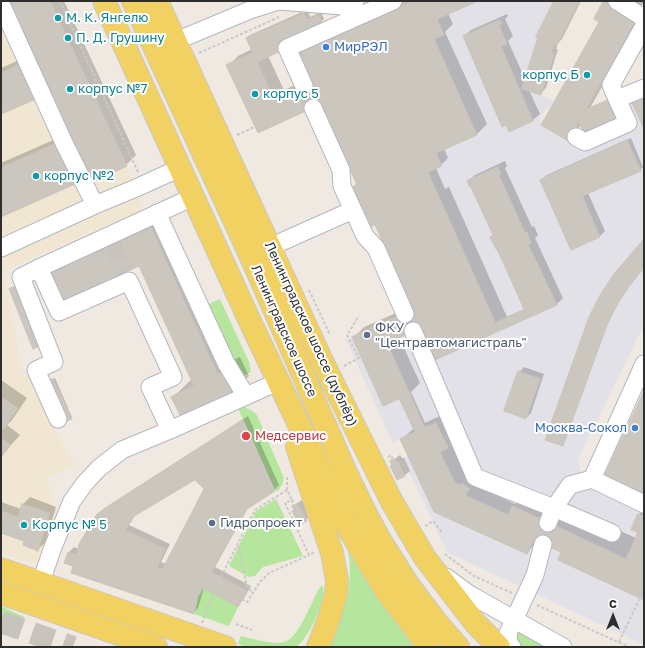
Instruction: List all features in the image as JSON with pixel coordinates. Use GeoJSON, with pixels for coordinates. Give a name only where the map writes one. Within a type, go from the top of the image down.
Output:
{"type":"FeatureCollection","features":[{"type":"Feature","properties":{"kind":"main road","name":"Ленинградское шоссе"},"geometry":{"type":"LineString","coordinates":[[104,1],[247,315],[348,526],[379,580],[429,647]]}},
{"type":"Feature","properties":{"kind":"main road","name":"Ленинградское шоссе"},"geometry":{"type":"LineString","coordinates":[[133,1],[260,252],[348,477],[394,564],[421,603],[458,647]]}},
{"type":"Feature","properties":{"kind":"main road","name":"Ленинградское шоссе (дублёр)"},"geometry":{"type":"LineString","coordinates":[[157,1],[182,38],[260,252],[331,361],[392,502],[435,556],[476,624],[499,647]]}},
{"type":"Feature","properties":{"kind":"main road"},"geometry":{"type":"LineString","coordinates":[[247,315],[305,471],[335,565],[337,580],[336,593],[326,627],[318,647]]}},
{"type":"Feature","properties":{"kind":"main road"},"geometry":{"type":"LineString","coordinates":[[1,569],[225,647]]}},
{"type":"Feature","properties":{"kind":"main road"},"geometry":{"type":"LineString","coordinates":[[1,592],[156,647]]}},
{"type":"Feature","properties":{"kind":"main road"},"geometry":{"type":"LineString","coordinates":[[307,647],[326,627]]}},
{"type":"Feature","properties":{"kind":"street"},"geometry":{"type":"LineString","coordinates":[[182,38],[250,10],[279,1],[343,6],[355,1]]}},
{"type":"Feature","properties":{"kind":"street"},"geometry":{"type":"LineString","coordinates":[[304,86],[287,48],[393,1]]}},
{"type":"Feature","properties":{"kind":"street"},"geometry":{"type":"LineString","coordinates":[[617,1],[644,18]]}},
{"type":"Feature","properties":{"kind":"street"},"geometry":{"type":"LineString","coordinates":[[1,4],[64,143],[95,204]]}},
{"type":"Feature","properties":{"kind":"street"},"geometry":{"type":"LineString","coordinates":[[642,30],[644,54]]}},
{"type":"Feature","properties":{"kind":"street"},"geometry":{"type":"LineString","coordinates":[[576,137],[585,142],[628,123],[611,85],[642,30]]}},
{"type":"Feature","properties":{"kind":"street"},"geometry":{"type":"LineString","coordinates":[[617,99],[644,88]]}},
{"type":"Feature","properties":{"kind":"street"},"geometry":{"type":"LineString","coordinates":[[313,108],[341,170],[342,186],[365,236],[376,248],[405,314]]}},
{"type":"Feature","properties":{"kind":"street"},"geometry":{"type":"LineString","coordinates":[[1,248],[95,204],[144,185],[180,168]]}},
{"type":"Feature","properties":{"kind":"street"},"geometry":{"type":"LineString","coordinates":[[58,419],[36,370],[54,362],[21,277],[39,268],[111,240],[157,213],[194,197]]}},
{"type":"Feature","properties":{"kind":"street"},"geometry":{"type":"LineString","coordinates":[[260,252],[353,210]]}},
{"type":"Feature","properties":{"kind":"street"},"geometry":{"type":"LineString","coordinates":[[157,213],[226,363],[246,396]]}},
{"type":"Feature","properties":{"kind":"street"},"geometry":{"type":"LineString","coordinates":[[39,268],[59,312],[127,276],[173,377],[150,387],[170,430]]}},
{"type":"Feature","properties":{"kind":"street"},"geometry":{"type":"LineString","coordinates":[[413,332],[475,477],[551,516],[612,533]]}},
{"type":"Feature","properties":{"kind":"street"},"geometry":{"type":"LineString","coordinates":[[592,479],[644,364]]}},
{"type":"Feature","properties":{"kind":"street"},"geometry":{"type":"LineString","coordinates":[[41,582],[72,501],[85,483],[99,468],[122,450],[273,384]]}},
{"type":"Feature","properties":{"kind":"street"},"geometry":{"type":"LineString","coordinates":[[551,516],[570,486],[592,479],[644,504]]}},
{"type":"Feature","properties":{"kind":"street"},"geometry":{"type":"LineString","coordinates":[[512,647],[509,644],[508,633],[513,619],[535,575],[543,544]]}},
{"type":"Feature","properties":{"kind":"street"},"geometry":{"type":"LineString","coordinates":[[435,556],[447,578],[469,594],[563,647]]}},
{"type":"Feature","properties":{"kind":"path"},"geometry":{"type":"LineString","coordinates":[[60,1],[144,185]]}},
{"type":"Feature","properties":{"kind":"path"},"geometry":{"type":"LineString","coordinates":[[182,38],[198,54],[283,16]]}},
{"type":"Feature","properties":{"kind":"path"},"geometry":{"type":"LineString","coordinates":[[236,136],[254,126]]}},
{"type":"Feature","properties":{"kind":"path"},"geometry":{"type":"LineString","coordinates":[[309,289],[332,341]]}},
{"type":"Feature","properties":{"kind":"path"},"geometry":{"type":"LineString","coordinates":[[331,361],[343,367],[359,358],[347,335],[359,316]]}},
{"type":"Feature","properties":{"kind":"path"},"geometry":{"type":"LineString","coordinates":[[287,477],[287,490],[295,507]]}},
{"type":"Feature","properties":{"kind":"path"},"geometry":{"type":"LineString","coordinates":[[221,578],[255,510],[287,490]]}},
{"type":"Feature","properties":{"kind":"path"},"geometry":{"type":"LineString","coordinates":[[292,500],[285,504],[308,555]]}},
{"type":"Feature","properties":{"kind":"path"},"geometry":{"type":"LineString","coordinates":[[422,527],[432,521],[442,533]]}},
{"type":"Feature","properties":{"kind":"path"},"geometry":{"type":"LineString","coordinates":[[238,545],[247,586],[253,593]]}},
{"type":"Feature","properties":{"kind":"path"},"geometry":{"type":"LineString","coordinates":[[242,599],[247,602],[260,582],[269,573],[316,552]]}},
{"type":"Feature","properties":{"kind":"path"},"geometry":{"type":"LineString","coordinates":[[435,556],[474,576],[629,647]]}},
{"type":"Feature","properties":{"kind":"path"},"geometry":{"type":"LineString","coordinates":[[202,624],[213,594]]}},
{"type":"Feature","properties":{"kind":"path"},"geometry":{"type":"LineString","coordinates":[[619,642],[640,598]]}},
{"type":"Feature","properties":{"kind":"path"},"geometry":{"type":"LineString","coordinates":[[236,624],[252,630]]}},
{"type":"Feature","properties":{"kind":"shaded area"},"geometry":{"type":"Polygon","coordinates":[[[1,1],[50,1],[127,166],[143,209],[4,271],[20,363],[74,466],[46,478],[56,511],[39,561],[31,563],[1,553],[1,1]]]}},
{"type":"Feature","properties":{"kind":"shaded area"},"geometry":{"type":"Polygon","coordinates":[[[412,1],[579,1],[557,45],[554,44],[551,53],[554,54],[541,94],[554,102],[540,116],[541,125],[580,149],[625,106],[644,97],[644,325],[578,459],[584,486],[644,514],[644,645],[447,552],[403,458],[408,456],[400,440],[393,443],[346,340],[413,310],[375,225],[367,228],[350,189],[357,185],[298,52],[412,1]]]}},
{"type":"Feature","properties":{"kind":"green space"},"geometry":{"type":"Polygon","coordinates":[[[220,299],[249,362],[251,372],[238,378],[205,306],[220,299]]]}},
{"type":"Feature","properties":{"kind":"green space"},"geometry":{"type":"Polygon","coordinates":[[[244,407],[257,415],[284,478],[278,491],[275,491],[238,408],[244,407]]]}},
{"type":"Feature","properties":{"kind":"green space"},"geometry":{"type":"Polygon","coordinates":[[[276,499],[303,556],[263,567],[255,576],[249,577],[229,566],[256,511],[276,499]]]}},
{"type":"Feature","properties":{"kind":"green space"},"geometry":{"type":"Polygon","coordinates":[[[348,551],[380,602],[414,647],[328,647],[346,600],[350,578],[348,551]]]}},
{"type":"Feature","properties":{"kind":"green space"},"geometry":{"type":"Polygon","coordinates":[[[321,586],[323,586],[322,601],[316,619],[306,636],[296,647],[246,647],[238,644],[241,636],[279,643],[292,637],[298,630],[321,586]]]}},
{"type":"Feature","properties":{"kind":"green space"},"geometry":{"type":"Polygon","coordinates":[[[203,588],[238,607],[229,626],[194,614],[198,596],[203,588]]]}},
{"type":"Feature","properties":{"kind":"green space"},"geometry":{"type":"Polygon","coordinates":[[[1,606],[24,617],[16,639],[1,634],[1,606]]]}},
{"type":"Feature","properties":{"kind":"green space"},"geometry":{"type":"Polygon","coordinates":[[[515,627],[548,647],[516,647],[515,627]]]}},
{"type":"Feature","properties":{"kind":"building","name":"корпус №7"},"geometry":{"type":"Polygon","coordinates":[[[8,1],[50,1],[127,166],[93,182],[8,1]]]}},
{"type":"Feature","properties":{"kind":"building"},"geometry":{"type":"Polygon","coordinates":[[[412,1],[478,1],[325,69],[337,97],[321,104],[298,52],[412,1]]]}},
{"type":"Feature","properties":{"kind":"building"},"geometry":{"type":"Polygon","coordinates":[[[554,1],[579,1],[557,45],[536,37],[554,1]]]}},
{"type":"Feature","properties":{"kind":"building","name":"корпус Б"},"geometry":{"type":"Polygon","coordinates":[[[603,2],[636,20],[568,141],[541,125],[599,22],[594,19],[603,2]]]}},
{"type":"Feature","properties":{"kind":"building"},"geometry":{"type":"Polygon","coordinates":[[[304,14],[307,20],[318,15],[322,23],[278,42],[281,51],[257,62],[246,38],[304,14]]]}},
{"type":"Feature","properties":{"kind":"building"},"geometry":{"type":"Polygon","coordinates":[[[437,19],[444,35],[434,39],[477,135],[373,181],[376,187],[361,194],[321,104],[337,97],[325,69],[437,19]]]}},
{"type":"Feature","properties":{"kind":"building"},"geometry":{"type":"Polygon","coordinates":[[[500,20],[502,24],[499,25],[507,44],[501,46],[533,121],[509,132],[506,125],[502,127],[463,36],[500,20]]]}},
{"type":"Feature","properties":{"kind":"building"},"geometry":{"type":"Polygon","coordinates":[[[538,38],[554,44],[551,54],[554,54],[541,95],[522,89],[538,38]]]}},
{"type":"Feature","properties":{"kind":"building","name":"корпус 5"},"geometry":{"type":"Polygon","coordinates":[[[253,53],[274,100],[311,83],[321,104],[258,133],[226,65],[253,53]]]}},
{"type":"Feature","properties":{"kind":"building"},"geometry":{"type":"Polygon","coordinates":[[[21,64],[36,99],[1,114],[1,73],[21,64]]]}},
{"type":"Feature","properties":{"kind":"building"},"geometry":{"type":"Polygon","coordinates":[[[644,97],[644,129],[632,103],[644,97]]]}},
{"type":"Feature","properties":{"kind":"building"},"geometry":{"type":"Polygon","coordinates":[[[611,99],[621,121],[585,138],[579,122],[585,110],[611,99]]]}},
{"type":"Feature","properties":{"kind":"building"},"geometry":{"type":"Polygon","coordinates":[[[627,140],[641,171],[582,196],[569,166],[627,140]]]}},
{"type":"Feature","properties":{"kind":"building","name":"корпус №2"},"geometry":{"type":"Polygon","coordinates":[[[57,143],[75,184],[1,217],[1,168],[57,143]]]}},
{"type":"Feature","properties":{"kind":"building"},"geometry":{"type":"Polygon","coordinates":[[[436,153],[442,166],[428,172],[439,197],[402,213],[398,206],[387,211],[373,181],[436,153]]]}},
{"type":"Feature","properties":{"kind":"building"},"geometry":{"type":"Polygon","coordinates":[[[498,167],[501,174],[499,175],[525,233],[527,232],[531,243],[528,244],[557,305],[528,318],[497,249],[490,237],[493,235],[467,181],[498,167]]]}},
{"type":"Feature","properties":{"kind":"building"},"geometry":{"type":"Polygon","coordinates":[[[570,167],[600,237],[571,250],[540,180],[570,167]]]}},
{"type":"Feature","properties":{"kind":"building"},"geometry":{"type":"Polygon","coordinates":[[[357,185],[361,194],[376,187],[387,211],[372,218],[375,225],[367,228],[350,189],[357,185]]]}},
{"type":"Feature","properties":{"kind":"building"},"geometry":{"type":"Polygon","coordinates":[[[439,197],[499,331],[435,360],[372,218],[398,206],[402,213],[439,197]]]}},
{"type":"Feature","properties":{"kind":"building"},"geometry":{"type":"Polygon","coordinates":[[[151,228],[218,376],[194,386],[139,266],[64,300],[51,273],[151,228]]]}},
{"type":"Feature","properties":{"kind":"building"},"geometry":{"type":"Polygon","coordinates":[[[644,239],[644,268],[630,285],[617,305],[607,325],[563,446],[545,440],[589,317],[600,295],[614,274],[644,239]]]}},
{"type":"Feature","properties":{"kind":"building"},"geometry":{"type":"Polygon","coordinates":[[[17,286],[42,345],[33,349],[9,289],[17,286]]]}},
{"type":"Feature","properties":{"kind":"building"},"geometry":{"type":"Polygon","coordinates":[[[413,310],[421,328],[387,343],[410,394],[383,406],[352,337],[413,310]]]}},
{"type":"Feature","properties":{"kind":"building"},"geometry":{"type":"Polygon","coordinates":[[[524,310],[528,318],[499,331],[495,323],[524,310]]]}},
{"type":"Feature","properties":{"kind":"building"},"geometry":{"type":"Polygon","coordinates":[[[518,371],[540,379],[526,419],[504,411],[518,371]]]}},
{"type":"Feature","properties":{"kind":"building"},"geometry":{"type":"Polygon","coordinates":[[[223,373],[232,394],[181,417],[171,397],[223,373]]]}},
{"type":"Feature","properties":{"kind":"building"},"geometry":{"type":"Polygon","coordinates":[[[53,379],[72,419],[64,422],[46,382],[53,379]]]}},
{"type":"Feature","properties":{"kind":"building","name":"Москва-Сокол"},"geometry":{"type":"Polygon","coordinates":[[[644,391],[644,499],[603,479],[644,391]]]}},
{"type":"Feature","properties":{"kind":"building"},"geometry":{"type":"Polygon","coordinates":[[[410,394],[425,428],[415,432],[399,398],[410,394]]]}},
{"type":"Feature","properties":{"kind":"building"},"geometry":{"type":"Polygon","coordinates":[[[1,397],[18,408],[2,431],[1,430],[1,397]]]}},
{"type":"Feature","properties":{"kind":"building","name":"Гидропроект"},"geometry":{"type":"Polygon","coordinates":[[[243,420],[275,491],[247,509],[211,572],[247,591],[238,607],[203,588],[198,596],[194,614],[71,573],[73,566],[64,563],[68,552],[77,555],[79,544],[97,514],[243,420]],[[195,480],[133,517],[125,530],[165,549],[157,567],[162,570],[204,489],[195,480]]]}},
{"type":"Feature","properties":{"kind":"building"},"geometry":{"type":"Polygon","coordinates":[[[436,423],[448,448],[440,452],[455,483],[460,485],[462,483],[470,489],[466,493],[467,496],[508,515],[512,506],[543,520],[527,554],[434,512],[400,439],[436,423]]]}},
{"type":"Feature","properties":{"kind":"building"},"geometry":{"type":"Polygon","coordinates":[[[1,438],[11,445],[1,457],[1,438]]]}},
{"type":"Feature","properties":{"kind":"building"},"geometry":{"type":"Polygon","coordinates":[[[395,459],[405,476],[397,480],[390,466],[392,465],[390,461],[395,459]]]}},
{"type":"Feature","properties":{"kind":"building","name":"Корпус № 5"},"geometry":{"type":"Polygon","coordinates":[[[22,504],[50,513],[38,551],[23,545],[24,541],[1,533],[1,511],[18,517],[22,504]]]}},
{"type":"Feature","properties":{"kind":"building"},"geometry":{"type":"Polygon","coordinates":[[[297,504],[307,521],[299,525],[292,511],[294,510],[292,506],[297,504]]]}},
{"type":"Feature","properties":{"kind":"building"},"geometry":{"type":"Polygon","coordinates":[[[638,514],[644,516],[644,600],[558,560],[561,552],[534,540],[543,520],[626,559],[638,532],[631,530],[638,514]]]}},
{"type":"Feature","properties":{"kind":"tunnel"},"geometry":{"type":"LineString","coordinates":[[304,86],[313,108]]}},
{"type":"Feature","properties":{"kind":"tunnel"},"geometry":{"type":"LineString","coordinates":[[113,245],[126,272]]}},
{"type":"Feature","properties":{"kind":"tunnel"},"geometry":{"type":"LineString","coordinates":[[1,622],[73,647]]}},
{"type":"Feature","properties":{"kind":"place","name":"М. К. Янгелю"},"geometry":{"type":"Point","coordinates":[58,18]}},
{"type":"Feature","properties":{"kind":"place","name":"П. Д. Грушину"},"geometry":{"type":"Point","coordinates":[68,38]}},
{"type":"Feature","properties":{"kind":"place","name":"МирРЭЛ"},"geometry":{"type":"Point","coordinates":[326,47]}},
{"type":"Feature","properties":{"kind":"place","name":"корпус Б"},"geometry":{"type":"Point","coordinates":[587,75]}},
{"type":"Feature","properties":{"kind":"place","name":"корпус №7"},"geometry":{"type":"Point","coordinates":[70,89]}},
{"type":"Feature","properties":{"kind":"place","name":"корпус 5"},"geometry":{"type":"Point","coordinates":[255,94]}},
{"type":"Feature","properties":{"kind":"place","name":"корпус №2"},"geometry":{"type":"Point","coordinates":[36,176]}},
{"type":"Feature","properties":{"kind":"place","name":"ФКУ \"Центравтомагистраль\""},"geometry":{"type":"Point","coordinates":[367,335]}},
{"type":"Feature","properties":{"kind":"place","name":"Москва-Сокол"},"geometry":{"type":"Point","coordinates":[635,428]}},
{"type":"Feature","properties":{"kind":"place","name":"Медсервис"},"geometry":{"type":"Point","coordinates":[246,436]}},
{"type":"Feature","properties":{"kind":"place","name":"Гидропроект"},"geometry":{"type":"Point","coordinates":[212,523]}},
{"type":"Feature","properties":{"kind":"place","name":"Корпус № 5"},"geometry":{"type":"Point","coordinates":[24,525]}}]}
